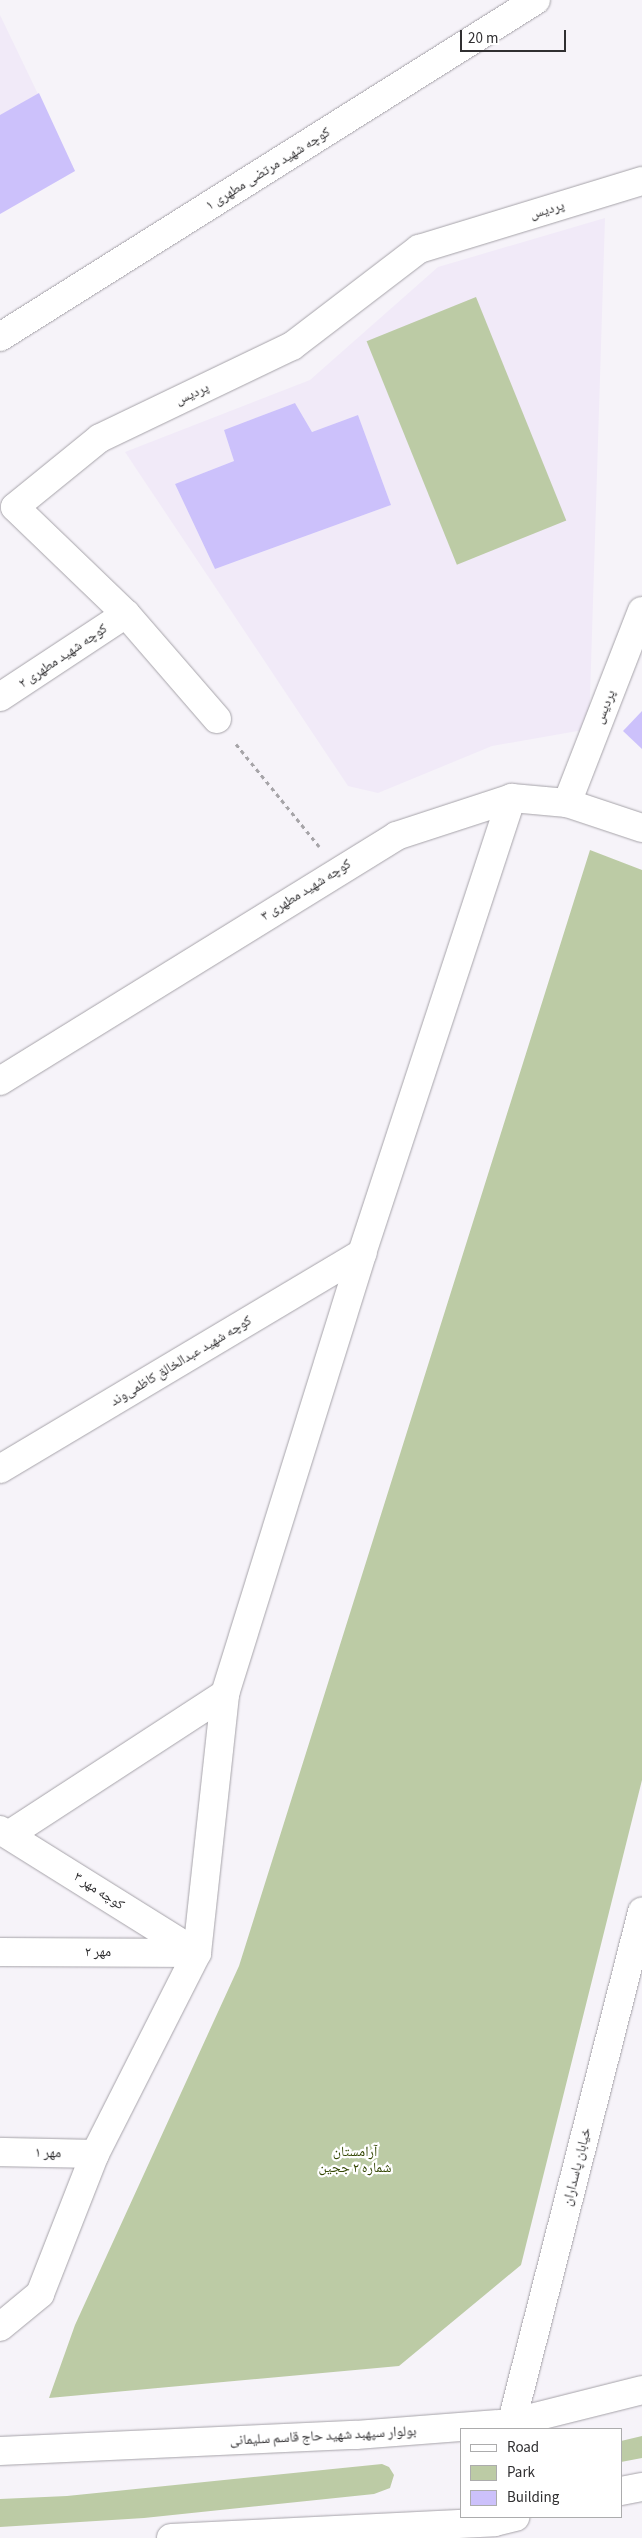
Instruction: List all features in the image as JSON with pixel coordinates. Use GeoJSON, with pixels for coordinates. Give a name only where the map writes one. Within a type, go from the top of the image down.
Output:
{"type":"FeatureCollection","features":[{"type":"Feature","properties":{"kind":"street","name":"کوچه شهید مرتضی مطهری ۱"},"geometry":{"type":"LineString","coordinates":[[0,337],[536,0]]}},
{"type":"Feature","properties":{"kind":"street","name":"پردیس"},"geometry":{"type":"LineString","coordinates":[[217,720],[126,614],[15,507],[100,438],[292,346],[419,249],[642,180]]}},
{"type":"Feature","properties":{"kind":"street","name":"پردیس"},"geometry":{"type":"LineString","coordinates":[[567,803],[642,612]]}},
{"type":"Feature","properties":{"kind":"street","name":"کوچه شهید مطهری ۲"},"geometry":{"type":"LineString","coordinates":[[0,697],[126,614]]}},
{"type":"Feature","properties":{"kind":"street","name":"کوچه شهید مطهری ۳"},"geometry":{"type":"LineString","coordinates":[[0,1081],[338,870],[396,836],[512,798],[567,803],[642,828]]}},
{"type":"Feature","properties":{"kind":"street"},"geometry":{"type":"LineString","coordinates":[[0,2327],[40,2294],[95,2154],[197,1953],[225,1694],[362,1253],[512,798]]}},
{"type":"Feature","properties":{"kind":"street","name":"کوچه شهید عبدالخالق کاظمی‌وند"},"geometry":{"type":"LineString","coordinates":[[0,1469],[362,1253]]}},
{"type":"Feature","properties":{"kind":"street"},"geometry":{"type":"LineString","coordinates":[[5,1832],[225,1694]]}},
{"type":"Feature","properties":{"kind":"street","name":"کوچه مهر ۳"},"geometry":{"type":"LineString","coordinates":[[5,1832],[197,1953]]}},
{"type":"Feature","properties":{"kind":"street","name":"خیابان پاسداران"},"geometry":{"type":"LineString","coordinates":[[511,2426],[642,1912]]}},
{"type":"Feature","properties":{"kind":"street","name":"مهر ۲"},"geometry":{"type":"LineString","coordinates":[[0,1952],[197,1953]]}},
{"type":"Feature","properties":{"kind":"street","name":"مهر ۱"},"geometry":{"type":"LineString","coordinates":[[0,2152],[95,2154]]}},
{"type":"Feature","properties":{"kind":"street","name":"بولوار سپهبد شهید حاج قاسم سلیمانی"},"geometry":{"type":"LineString","coordinates":[[477,2428],[511,2426],[642,2390]]}},
{"type":"Feature","properties":{"kind":"street","name":"بولوار سپهبد شهید حاج قاسم سلیمانی"},"geometry":{"type":"LineString","coordinates":[[0,2452],[460,2429]]}},
{"type":"Feature","properties":{"kind":"street"},"geometry":{"type":"LineString","coordinates":[[622,2492],[642,2486]]}},
{"type":"Feature","properties":{"kind":"street"},"geometry":{"type":"LineString","coordinates":[[171,2538],[499,2523]]}},
{"type":"Feature","properties":{"kind":"path"},"geometry":{"type":"LineString","coordinates":[[217,720],[338,870]]}},
{"type":"Feature","properties":{"kind":"shaded area"},"geometry":{"type":"Polygon","coordinates":[[[0,15],[75,171],[0,214],[0,15]]]}},
{"type":"Feature","properties":{"kind":"shaded area"},"geometry":{"type":"Polygon","coordinates":[[[605,218],[589,729],[492,746],[378,793],[348,786],[125,452],[310,380],[438,267],[605,218]],[[295,403],[224,430],[234,461],[175,484],[215,569],[391,505],[358,415],[312,432],[295,403]]]}},
{"type":"Feature","properties":{"kind":"green space"},"geometry":{"type":"Polygon","coordinates":[[[476,297],[566,520],[457,565],[367,341],[476,297]]]}},
{"type":"Feature","properties":{"kind":"green space","name":"آرامستان شماره ۲ ججین"},"geometry":{"type":"Polygon","coordinates":[[[590,850],[642,870],[642,1780],[521,2265],[399,2366],[49,2398],[75,2325],[239,1966],[590,850]]]}},
{"type":"Feature","properties":{"kind":"green space"},"geometry":{"type":"Polygon","coordinates":[[[642,2436],[642,2458],[622,2462],[622,2441],[642,2436]]]}},
{"type":"Feature","properties":{"kind":"green space"},"geometry":{"type":"Polygon","coordinates":[[[382,2464],[389,2467],[394,2475],[390,2488],[374,2494],[144,2518],[0,2527],[0,2499],[67,2496],[382,2464]]]}},
{"type":"Feature","properties":{"kind":"building"},"geometry":{"type":"Polygon","coordinates":[[[39,93],[75,171],[0,214],[0,115],[39,93]]]}},
{"type":"Feature","properties":{"kind":"building"},"geometry":{"type":"Polygon","coordinates":[[[295,403],[312,432],[358,415],[391,505],[215,569],[175,484],[234,461],[224,430],[295,403]]]}},
{"type":"Feature","properties":{"kind":"building"},"geometry":{"type":"Polygon","coordinates":[[[642,711],[642,749],[623,731],[642,711]]]}}]}
